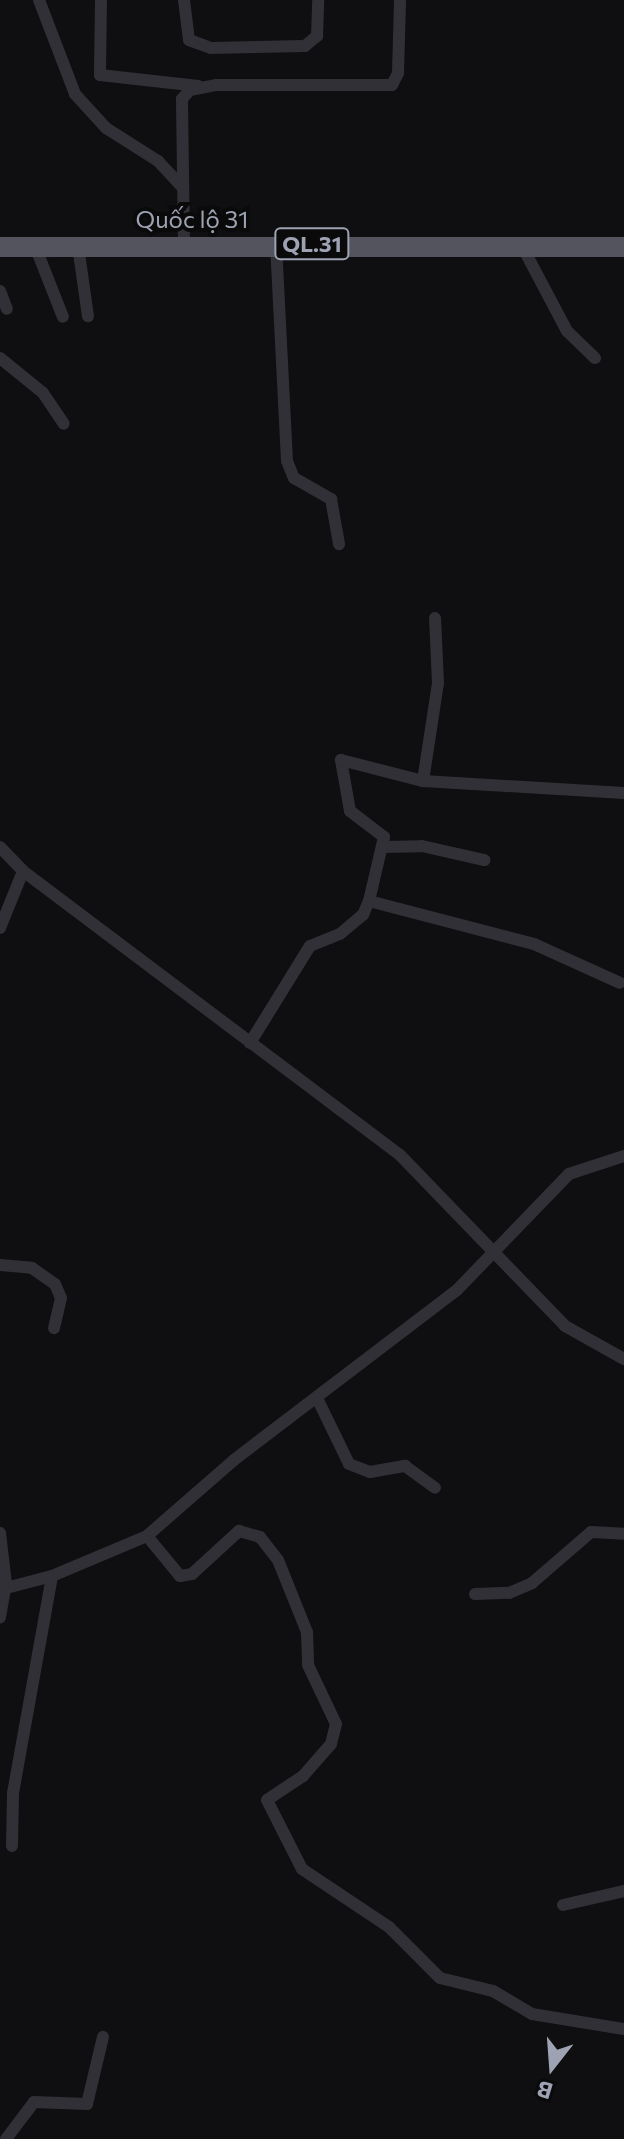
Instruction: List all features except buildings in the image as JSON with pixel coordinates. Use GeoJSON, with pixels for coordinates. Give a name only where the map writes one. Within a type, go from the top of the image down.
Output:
{"type":"FeatureCollection","features":[{"type":"Feature","properties":{"kind":"highway","name":"Quốc lộ 31"},"geometry":{"type":"LineString","coordinates":[[0,247],[276,244],[624,247]]}},
{"type":"Feature","properties":{"kind":"street"},"geometry":{"type":"LineString","coordinates":[[39,0],[75,94],[106,128],[158,161],[181,186]]}},
{"type":"Feature","properties":{"kind":"street"},"geometry":{"type":"LineString","coordinates":[[101,0],[100,75],[201,86],[392,85],[398,73],[400,0]]}},
{"type":"Feature","properties":{"kind":"street"},"geometry":{"type":"LineString","coordinates":[[184,0],[189,40],[211,48],[305,46],[317,36],[318,0]]}},
{"type":"Feature","properties":{"kind":"street"},"geometry":{"type":"LineString","coordinates":[[184,245],[178,120],[182,99],[201,86]]}},
{"type":"Feature","properties":{"kind":"street"},"geometry":{"type":"LineString","coordinates":[[276,244],[287,461],[294,478],[331,499],[339,544]]}},
{"type":"Feature","properties":{"kind":"street"},"geometry":{"type":"LineString","coordinates":[[35,246],[63,317]]}},
{"type":"Feature","properties":{"kind":"street"},"geometry":{"type":"LineString","coordinates":[[78,246],[88,316]]}},
{"type":"Feature","properties":{"kind":"street"},"geometry":{"type":"LineString","coordinates":[[522,246],[567,331],[595,358]]}},
{"type":"Feature","properties":{"kind":"street"},"geometry":{"type":"LineString","coordinates":[[0,291],[7,309]]}},
{"type":"Feature","properties":{"kind":"street"},"geometry":{"type":"LineString","coordinates":[[0,358],[43,393],[64,424]]}},
{"type":"Feature","properties":{"kind":"street"},"geometry":{"type":"LineString","coordinates":[[423,781],[437,694],[435,618]]}},
{"type":"Feature","properties":{"kind":"street"},"geometry":{"type":"LineString","coordinates":[[250,1043],[310,946],[340,934],[363,915],[369,901],[383,847],[381,831],[350,811],[341,760],[423,781],[624,793]]}},
{"type":"Feature","properties":{"kind":"street"},"geometry":{"type":"LineString","coordinates":[[383,847],[422,846],[484,860]]}},
{"type":"Feature","properties":{"kind":"street"},"geometry":{"type":"LineString","coordinates":[[0,847],[23,871],[400,1155],[565,1326],[624,1359]]}},
{"type":"Feature","properties":{"kind":"street"},"geometry":{"type":"LineString","coordinates":[[0,928],[23,871]]}},
{"type":"Feature","properties":{"kind":"street"},"geometry":{"type":"LineString","coordinates":[[369,901],[534,944],[620,983]]}},
{"type":"Feature","properties":{"kind":"street"},"geometry":{"type":"LineString","coordinates":[[6,1588],[52,1576],[147,1536],[317,1398],[457,1290],[569,1174],[624,1156]]}},
{"type":"Feature","properties":{"kind":"street"},"geometry":{"type":"LineString","coordinates":[[0,1265],[32,1268],[52,1280],[61,1298],[54,1328]]}},
{"type":"Feature","properties":{"kind":"street"},"geometry":{"type":"LineString","coordinates":[[317,1398],[349,1464],[370,1472],[411,1468],[435,1488]]}},
{"type":"Feature","properties":{"kind":"street"},"geometry":{"type":"LineString","coordinates":[[147,1536],[180,1576],[192,1574],[239,1531],[260,1537],[278,1560],[307,1632],[308,1665],[336,1724],[331,1744],[303,1776],[267,1800],[302,1869],[389,1927],[440,1978],[493,1991],[532,2014],[624,2029]]}},
{"type":"Feature","properties":{"kind":"street"},"geometry":{"type":"LineString","coordinates":[[475,1594],[509,1593],[532,1583],[591,1532],[624,1534]]}},
{"type":"Feature","properties":{"kind":"street"},"geometry":{"type":"LineString","coordinates":[[0,1533],[6,1588],[0,1617]]}},
{"type":"Feature","properties":{"kind":"street"},"geometry":{"type":"LineString","coordinates":[[12,1846],[15,1780],[52,1576]]}},
{"type":"Feature","properties":{"kind":"street"},"geometry":{"type":"LineString","coordinates":[[563,1905],[624,1891]]}},
{"type":"Feature","properties":{"kind":"street"},"geometry":{"type":"LineString","coordinates":[[6,2139],[34,2102],[87,2104],[103,2037]]}}]}
